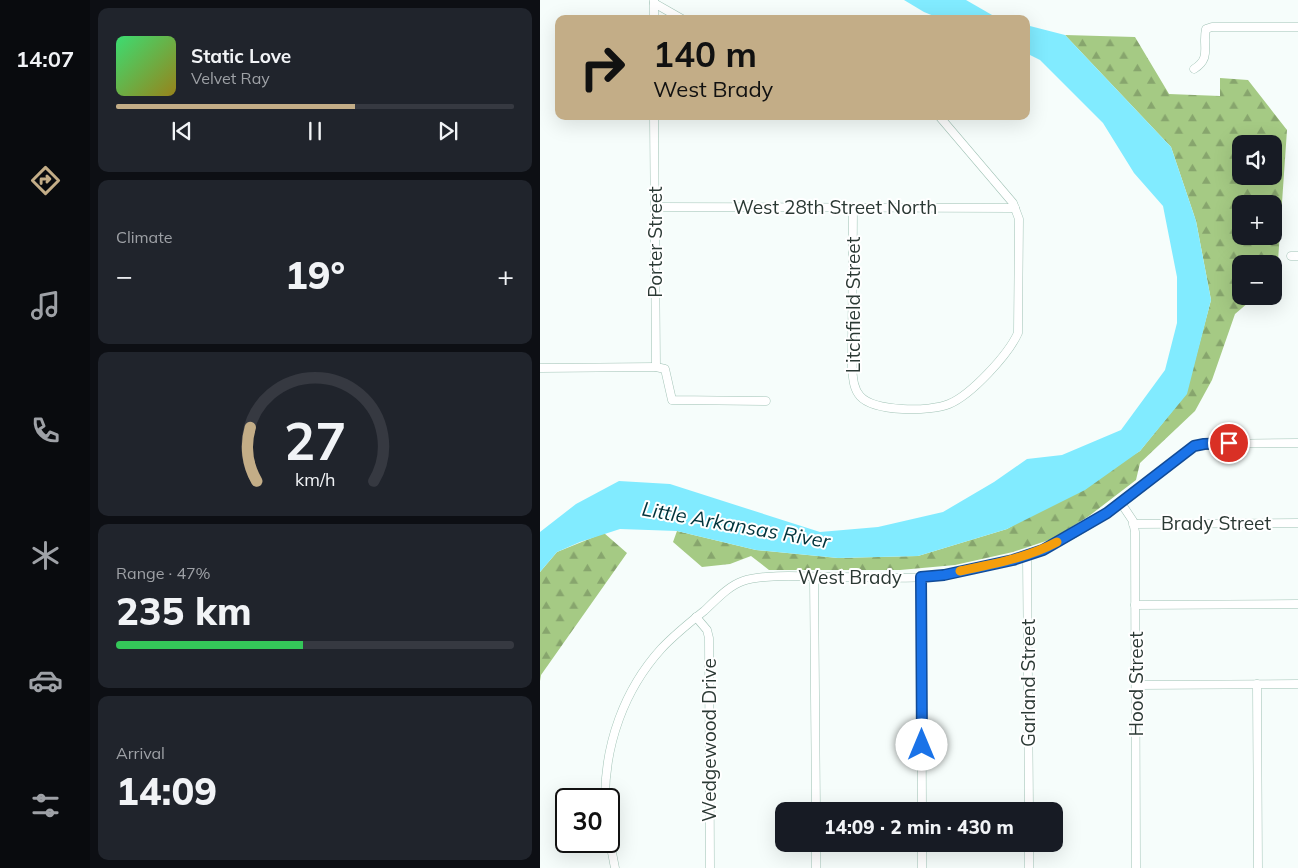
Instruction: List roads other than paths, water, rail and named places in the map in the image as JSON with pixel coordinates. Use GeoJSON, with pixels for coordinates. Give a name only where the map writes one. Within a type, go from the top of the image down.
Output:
{"type":"FeatureCollection","features":[{"type":"Feature","properties":{"kind":"street"},"geometry":{"type":"LineString","coordinates":[[654,1],[654,15]]}},
{"type":"Feature","properties":{"kind":"street"},"geometry":{"type":"LineString","coordinates":[[654,1],[676,15]]}},
{"type":"Feature","properties":{"kind":"street"},"geometry":{"type":"LineString","coordinates":[[1194,68],[1202,64],[1205,58],[1204,35],[1206,29],[1233,26],[1298,27]]}},
{"type":"Feature","properties":{"kind":"street","name":"Porter Street"},"geometry":{"type":"LineString","coordinates":[[654,120],[656,367]]}},
{"type":"Feature","properties":{"kind":"street"},"geometry":{"type":"LineString","coordinates":[[942,120],[1015,208]]}},
{"type":"Feature","properties":{"kind":"street","name":"West 28th Street North"},"geometry":{"type":"LineString","coordinates":[[655,207],[1015,208]]}},
{"type":"Feature","properties":{"kind":"street","name":"Litchfield Street"},"geometry":{"type":"LineString","coordinates":[[853,207],[852,367],[854,383],[859,396],[868,403],[881,407],[935,408],[949,404],[965,395],[995,366],[1013,344],[1018,333],[1019,219],[1015,208]]}},
{"type":"Feature","properties":{"kind":"street"},"geometry":{"type":"LineString","coordinates":[[540,368],[656,367],[665,369],[672,400],[766,401]]}},
{"type":"Feature","properties":{"kind":"street","name":"West Brady"},"geometry":{"type":"LineString","coordinates":[[605,788],[608,754],[625,703],[640,677],[661,650],[726,591],[741,581],[757,578],[921,577],[944,575],[1028,555],[1043,550],[1121,503],[1194,446],[1204,444],[1298,443]]}},
{"type":"Feature","properties":{"kind":"street","name":"Hood Street"},"geometry":{"type":"LineString","coordinates":[[1121,503],[1133,524],[1135,532],[1136,868]]}},
{"type":"Feature","properties":{"kind":"street","name":"Brady Street"},"geometry":{"type":"LineString","coordinates":[[1133,524],[1298,523]]}},
{"type":"Feature","properties":{"kind":"street","name":"Garland Street"},"geometry":{"type":"LineString","coordinates":[[1028,555],[1029,802]]}},
{"type":"Feature","properties":{"kind":"street"},"geometry":{"type":"LineString","coordinates":[[814,577],[816,802]]}},
{"type":"Feature","properties":{"kind":"street"},"geometry":{"type":"LineString","coordinates":[[921,577],[922,802]]}},
{"type":"Feature","properties":{"kind":"street"},"geometry":{"type":"LineString","coordinates":[[1136,605],[1298,604]]}},
{"type":"Feature","properties":{"kind":"street","name":"Wedgewood Drive"},"geometry":{"type":"LineString","coordinates":[[696,617],[707,630],[709,638],[710,868]]}},
{"type":"Feature","properties":{"kind":"street"},"geometry":{"type":"LineString","coordinates":[[1257,684],[1258,868]]}},
{"type":"Feature","properties":{"kind":"street"},"geometry":{"type":"LineString","coordinates":[[1136,685],[1298,684]]}},
{"type":"Feature","properties":{"kind":"street"},"geometry":{"type":"LineString","coordinates":[[816,852],[816,868]]}},
{"type":"Feature","properties":{"kind":"street"},"geometry":{"type":"LineString","coordinates":[[922,852],[922,868]]}},
{"type":"Feature","properties":{"kind":"street"},"geometry":{"type":"LineString","coordinates":[[1029,852],[1029,868]]}},
{"type":"Feature","properties":{"kind":"street"},"geometry":{"type":"LineString","coordinates":[[612,853],[615,868]]}},
{"type":"Feature","properties":{"kind":"water"},"geometry":{"type":"Polygon","coordinates":[[[904,0],[966,0],[992,15],[931,15],[904,0]]]}},
{"type":"Feature","properties":{"kind":"water","name":"Little Arkansas River"},"geometry":{"type":"Polygon","coordinates":[[[1030,26],[1065,35],[1171,147],[1196,221],[1211,300],[1187,394],[1140,451],[1085,490],[1007,529],[918,556],[838,558],[756,550],[677,531],[620,529],[580,542],[557,552],[540,572],[540,532],[576,504],[619,481],[670,484],[820,532],[878,527],[943,512],[994,482],[1027,459],[1062,455],[1121,430],[1165,370],[1177,323],[1177,277],[1163,206],[1134,173],[1103,123],[1040,60],[1030,55],[1030,26]]]}}]}
